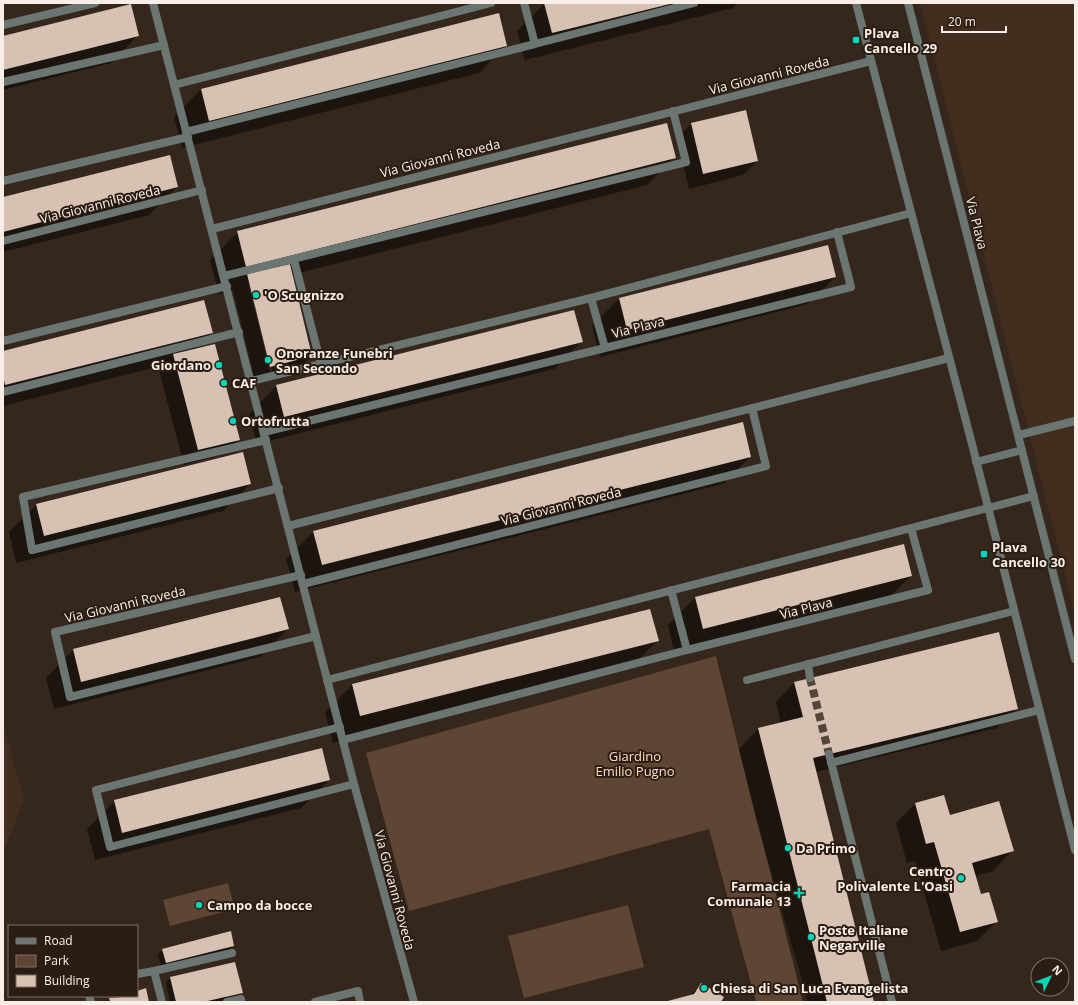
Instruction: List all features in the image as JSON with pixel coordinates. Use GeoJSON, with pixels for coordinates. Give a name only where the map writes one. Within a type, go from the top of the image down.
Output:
{"type":"FeatureCollection","features":[{"type":"Feature","properties":{"kind":"street"},"geometry":{"type":"LineString","coordinates":[[3,25],[95,3]]}},
{"type":"Feature","properties":{"kind":"street","name":"Via Giovanni Roveda"},"geometry":{"type":"LineString","coordinates":[[153,3],[239,332],[354,784],[414,1002]]}},
{"type":"Feature","properties":{"kind":"street"},"geometry":{"type":"LineString","coordinates":[[174,85],[491,3]]}},
{"type":"Feature","properties":{"kind":"street"},"geometry":{"type":"LineString","coordinates":[[524,3],[535,44]]}},
{"type":"Feature","properties":{"kind":"street"},"geometry":{"type":"LineString","coordinates":[[3,181],[694,3]]}},
{"type":"Feature","properties":{"kind":"street"},"geometry":{"type":"LineString","coordinates":[[856,3],[988,508],[1075,850]]}},
{"type":"Feature","properties":{"kind":"street","name":"Via Plava"},"geometry":{"type":"LineString","coordinates":[[908,3],[1075,659]]}},
{"type":"Feature","properties":{"kind":"street"},"geometry":{"type":"LineString","coordinates":[[3,82],[164,45]]}},
{"type":"Feature","properties":{"kind":"street","name":"Via Giovanni Roveda"},"geometry":{"type":"LineString","coordinates":[[212,229],[871,61]]}},
{"type":"Feature","properties":{"kind":"street"},"geometry":{"type":"LineString","coordinates":[[224,276],[294,260],[686,162],[673,111]]}},
{"type":"Feature","properties":{"kind":"street","name":"Via Giovanni Roveda"},"geometry":{"type":"LineString","coordinates":[[3,241],[202,190]]}},
{"type":"Feature","properties":{"kind":"street"},"geometry":{"type":"LineString","coordinates":[[251,381],[592,298],[911,213]]}},
{"type":"Feature","properties":{"kind":"street","name":"Via Plava"},"geometry":{"type":"LineString","coordinates":[[592,298],[605,348],[851,287],[837,232]]}},
{"type":"Feature","properties":{"kind":"street"},"geometry":{"type":"LineString","coordinates":[[294,260],[321,364]]}},
{"type":"Feature","properties":{"kind":"street"},"geometry":{"type":"LineString","coordinates":[[3,341],[227,286]]}},
{"type":"Feature","properties":{"kind":"street"},"geometry":{"type":"LineString","coordinates":[[3,392],[239,332]]}},
{"type":"Feature","properties":{"kind":"street"},"geometry":{"type":"LineString","coordinates":[[279,488],[32,550],[23,497],[605,348]]}},
{"type":"Feature","properties":{"kind":"street"},"geometry":{"type":"LineString","coordinates":[[288,526],[949,358]]}},
{"type":"Feature","properties":{"kind":"street","name":"Via Giovanni Roveda"},"geometry":{"type":"LineString","coordinates":[[303,584],[766,466],[752,408]]}},
{"type":"Feature","properties":{"kind":"street"},"geometry":{"type":"LineString","coordinates":[[1019,435],[1075,421]]}},
{"type":"Feature","properties":{"kind":"street"},"geometry":{"type":"LineString","coordinates":[[976,462],[1022,450]]}},
{"type":"Feature","properties":{"kind":"street"},"geometry":{"type":"LineString","coordinates":[[327,680],[1034,496]]}},
{"type":"Feature","properties":{"kind":"street","name":"Via Plava"},"geometry":{"type":"LineString","coordinates":[[687,650],[928,590],[911,528]]}},
{"type":"Feature","properties":{"kind":"street","name":"Via Giovanni Roveda"},"geometry":{"type":"LineString","coordinates":[[301,575],[55,632],[70,697],[316,636]]}},
{"type":"Feature","properties":{"kind":"street"},"geometry":{"type":"LineString","coordinates":[[343,740],[687,650],[671,590]]}},
{"type":"Feature","properties":{"kind":"street"},"geometry":{"type":"LineString","coordinates":[[748,680],[1014,610]]}},
{"type":"Feature","properties":{"kind":"street"},"geometry":{"type":"LineString","coordinates":[[808,664],[810,678]]}},
{"type":"Feature","properties":{"kind":"street"},"geometry":{"type":"LineString","coordinates":[[832,763],[1039,710]]}},
{"type":"Feature","properties":{"kind":"street"},"geometry":{"type":"LineString","coordinates":[[340,727],[96,790],[110,847],[354,784]]}},
{"type":"Feature","properties":{"kind":"street"},"geometry":{"type":"LineString","coordinates":[[829,754],[892,1002]]}},
{"type":"Feature","properties":{"kind":"street"},"geometry":{"type":"LineString","coordinates":[[138,974],[232,953]]}},
{"type":"Feature","properties":{"kind":"street"},"geometry":{"type":"LineString","coordinates":[[154,971],[162,1002]]}},
{"type":"Feature","properties":{"kind":"street"},"geometry":{"type":"LineString","coordinates":[[315,1002],[358,991],[360,1002]]}},
{"type":"Feature","properties":{"kind":"street"},"geometry":{"type":"LineString","coordinates":[[227,1002],[241,999]]}},
{"type":"Feature","properties":{"kind":"shaded area"},"geometry":{"type":"Polygon","coordinates":[[[920,3],[1075,3],[1075,614],[920,3]]]}},
{"type":"Feature","properties":{"kind":"shaded area"},"geometry":{"type":"Polygon","coordinates":[[[3,722],[24,800],[3,854],[3,722]]]}},
{"type":"Feature","properties":{"kind":"green space","name":"Giardino Emilio Pugno"},"geometry":{"type":"Polygon","coordinates":[[[716,656],[755,815],[808,1002],[756,1002],[709,829],[409,911],[366,753],[716,656]]]}},
{"type":"Feature","properties":{"kind":"green space","name":"Campo da bocce"},"geometry":{"type":"Polygon","coordinates":[[[228,883],[235,909],[170,926],[163,900],[228,883]]]}},
{"type":"Feature","properties":{"kind":"green space"},"geometry":{"type":"Polygon","coordinates":[[[628,905],[644,967],[524,998],[508,936],[628,905]]]}},
{"type":"Feature","properties":{"kind":"building"},"geometry":{"type":"Polygon","coordinates":[[[544,3],[670,3],[670,4],[552,33],[544,3]]]}},
{"type":"Feature","properties":{"kind":"building"},"geometry":{"type":"Polygon","coordinates":[[[131,4],[139,36],[3,70],[3,36],[131,4]]]}},
{"type":"Feature","properties":{"kind":"building"},"geometry":{"type":"Polygon","coordinates":[[[499,13],[507,46],[209,121],[201,89],[499,13]]]}},
{"type":"Feature","properties":{"kind":"building"},"geometry":{"type":"Polygon","coordinates":[[[746,110],[758,161],[703,174],[691,123],[746,110]]]}},
{"type":"Feature","properties":{"kind":"building"},"geometry":{"type":"Polygon","coordinates":[[[667,123],[676,158],[246,267],[237,231],[667,123]]]}},
{"type":"Feature","properties":{"kind":"building"},"geometry":{"type":"Polygon","coordinates":[[[170,155],[178,187],[3,232],[3,197],[170,155]]]}},
{"type":"Feature","properties":{"kind":"building"},"geometry":{"type":"Polygon","coordinates":[[[828,245],[836,277],[627,330],[619,298],[828,245]]]}},
{"type":"Feature","properties":{"kind":"building"},"geometry":{"type":"Polygon","coordinates":[[[290,264],[312,356],[270,367],[247,274],[290,264]]]}},
{"type":"Feature","properties":{"kind":"building"},"geometry":{"type":"Polygon","coordinates":[[[204,300],[213,333],[5,385],[3,376],[3,351],[204,300]]]}},
{"type":"Feature","properties":{"kind":"building"},"geometry":{"type":"Polygon","coordinates":[[[574,310],[583,342],[284,417],[276,385],[574,310]]]}},
{"type":"Feature","properties":{"kind":"building"},"geometry":{"type":"Polygon","coordinates":[[[215,344],[240,440],[198,450],[173,354],[215,344]]]}},
{"type":"Feature","properties":{"kind":"building"},"geometry":{"type":"Polygon","coordinates":[[[743,422],[751,457],[322,565],[313,531],[743,422]]]}},
{"type":"Feature","properties":{"kind":"building"},"geometry":{"type":"Polygon","coordinates":[[[243,452],[251,484],[44,536],[36,504],[243,452]]]}},
{"type":"Feature","properties":{"kind":"building"},"geometry":{"type":"Polygon","coordinates":[[[904,544],[912,576],[703,629],[695,597],[904,544]]]}},
{"type":"Feature","properties":{"kind":"building"},"geometry":{"type":"Polygon","coordinates":[[[280,597],[289,629],[81,682],[73,649],[280,597]]]}},
{"type":"Feature","properties":{"kind":"building"},"geometry":{"type":"Polygon","coordinates":[[[650,609],[659,641],[360,716],[352,684],[650,609]]]}},
{"type":"Feature","properties":{"kind":"building"},"geometry":{"type":"Polygon","coordinates":[[[999,632],[1018,709],[813,758],[874,1002],[827,1002],[758,728],[803,717],[794,682],[999,632]]]}},
{"type":"Feature","properties":{"kind":"building"},"geometry":{"type":"Polygon","coordinates":[[[322,748],[330,780],[122,833],[114,800],[322,748]]]}},
{"type":"Feature","properties":{"kind":"building","name":"Centro Polivalente L'Oasi"},"geometry":{"type":"Polygon","coordinates":[[[944,795],[950,815],[999,801],[1014,851],[972,863],[981,894],[989,892],[998,922],[960,932],[934,842],[926,844],[915,803],[944,795]]]}},
{"type":"Feature","properties":{"kind":"building"},"geometry":{"type":"Polygon","coordinates":[[[231,931],[234,946],[166,963],[162,949],[231,931]]]}},
{"type":"Feature","properties":{"kind":"building"},"geometry":{"type":"Polygon","coordinates":[[[235,962],[243,993],[203,1002],[176,1002],[170,977],[235,962]]]}},
{"type":"Feature","properties":{"kind":"building","name":"Chiesa di San Luca Evangelista"},"geometry":{"type":"Polygon","coordinates":[[[701,983],[724,997],[721,1002],[664,1002],[694,994],[701,983]]]}},
{"type":"Feature","properties":{"kind":"building"},"geometry":{"type":"Polygon","coordinates":[[[146,988],[149,1002],[110,1002],[109,998],[138,997],[138,991],[146,988]]]}},
{"type":"Feature","properties":{"kind":"tunnel"},"geometry":{"type":"LineString","coordinates":[[810,678],[829,754]]}},
{"type":"Feature","properties":{"kind":"place","name":"Plava Cancello 29"},"geometry":{"type":"Point","coordinates":[856,40]}},
{"type":"Feature","properties":{"kind":"place","name":"'O Scugnizzo"},"geometry":{"type":"Point","coordinates":[256,295]}},
{"type":"Feature","properties":{"kind":"place","name":"Onoranze Funebri San Secondo"},"geometry":{"type":"Point","coordinates":[268,360]}},
{"type":"Feature","properties":{"kind":"place","name":"Giordano"},"geometry":{"type":"Point","coordinates":[219,365]}},
{"type":"Feature","properties":{"kind":"place","name":"CAF"},"geometry":{"type":"Point","coordinates":[224,383]}},
{"type":"Feature","properties":{"kind":"place","name":"Ortofrutta"},"geometry":{"type":"Point","coordinates":[233,421]}},
{"type":"Feature","properties":{"kind":"place","name":"Plava Cancello 30"},"geometry":{"type":"Point","coordinates":[984,554]}},
{"type":"Feature","properties":{"kind":"place","name":"Da Primo"},"geometry":{"type":"Point","coordinates":[788,848]}},
{"type":"Feature","properties":{"kind":"place","name":"Centro Polivalente L'Oasi"},"geometry":{"type":"Point","coordinates":[961,878]}},
{"type":"Feature","properties":{"kind":"place","name":"Farmacia Comunale 13"},"geometry":{"type":"Point","coordinates":[799,893]}},
{"type":"Feature","properties":{"kind":"place","name":"Campo da bocce"},"geometry":{"type":"Point","coordinates":[199,905]}},
{"type":"Feature","properties":{"kind":"place","name":"Poste Italiane Negarville"},"geometry":{"type":"Point","coordinates":[811,937]}},
{"type":"Feature","properties":{"kind":"place","name":"Chiesa di San Luca Evangelista"},"geometry":{"type":"Point","coordinates":[704,988]}}]}
